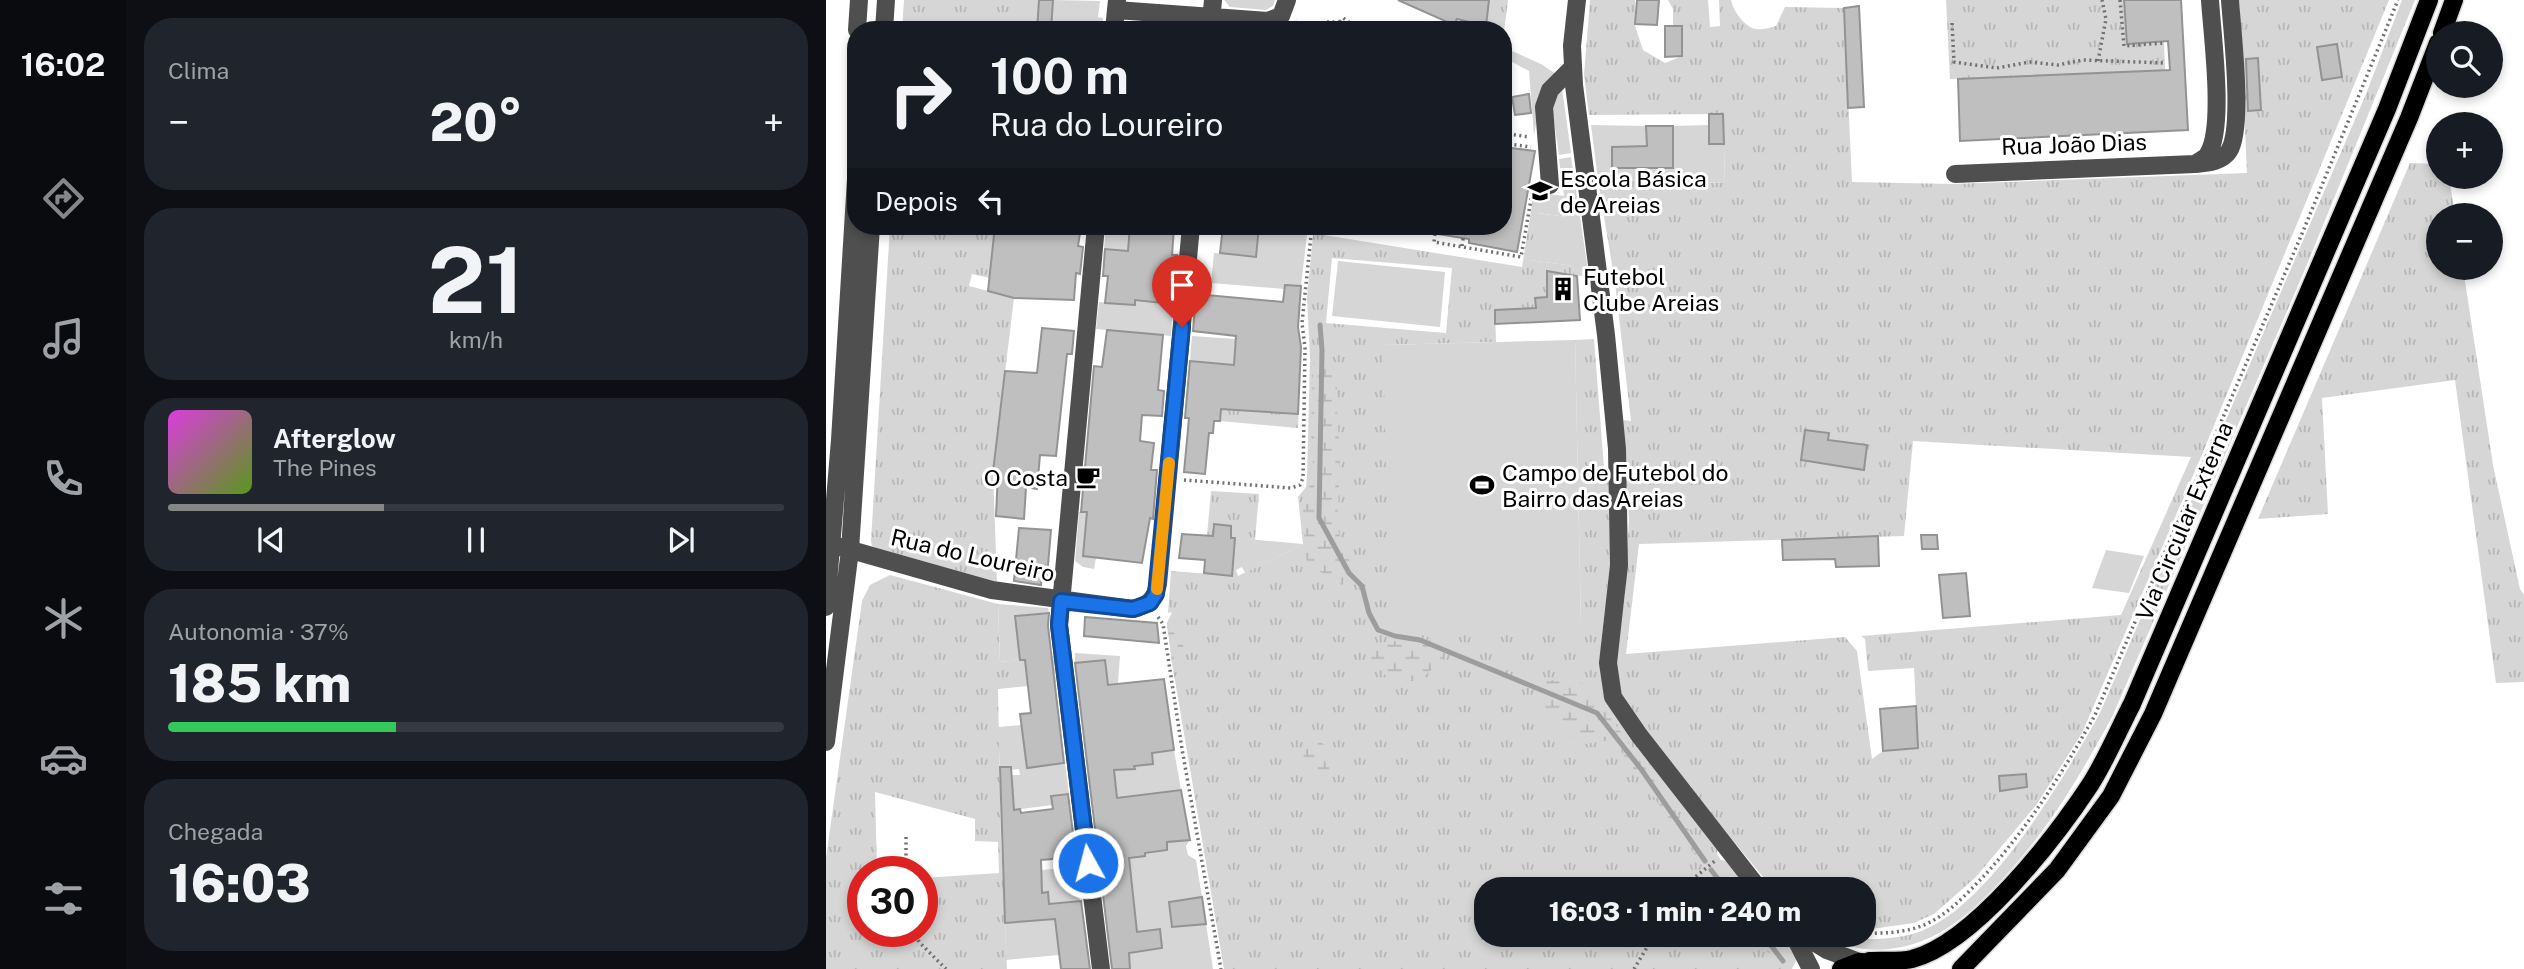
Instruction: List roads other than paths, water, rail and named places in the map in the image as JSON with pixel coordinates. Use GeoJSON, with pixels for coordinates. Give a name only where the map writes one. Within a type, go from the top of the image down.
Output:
{"type":"FeatureCollection","features":[{"type":"Feature","properties":{"kind":"main road","name":"Via Circular Externa"},"geometry":{"type":"LineString","coordinates":[[1841,969],[1864,961],[1911,960],[1939,948],[1978,919],[2039,855],[2091,784],[2132,704],[2387,109],[2429,0]]}},
{"type":"Feature","properties":{"kind":"main road"},"geometry":{"type":"LineString","coordinates":[[2446,21],[2454,0]]}},
{"type":"Feature","properties":{"kind":"main road","name":"Via Circular Externa"},"geometry":{"type":"LineString","coordinates":[[1961,969],[2057,870],[2111,796],[2153,714],[2426,74]]}},
{"type":"Feature","properties":{"kind":"main road"},"geometry":{"type":"LineString","coordinates":[[1864,961],[1887,964],[1897,969]]}},
{"type":"Feature","properties":{"kind":"street"},"geometry":{"type":"LineString","coordinates":[[858,21],[859,0]]}},
{"type":"Feature","properties":{"kind":"street"},"geometry":{"type":"LineString","coordinates":[[873,21],[874,0]]}},
{"type":"Feature","properties":{"kind":"street"},"geometry":{"type":"LineString","coordinates":[[885,21],[886,0]]}},
{"type":"Feature","properties":{"kind":"street"},"geometry":{"type":"LineString","coordinates":[[1116,5],[1268,21],[1281,16],[1287,0]]}},
{"type":"Feature","properties":{"kind":"street"},"geometry":{"type":"LineString","coordinates":[[1577,0],[1572,46],[1573,68],[1606,335],[1617,449],[1619,565],[1608,663],[1613,698],[1749,877]]}},
{"type":"Feature","properties":{"kind":"street"},"geometry":{"type":"LineString","coordinates":[[2195,164],[2208,155],[2215,135],[2216,83],[2210,0]]}},
{"type":"Feature","properties":{"kind":"street","name":"Rua João Dias"},"geometry":{"type":"LineString","coordinates":[[1955,174],[2195,164],[2219,160],[2229,152],[2234,136],[2235,81],[2230,0]]}},
{"type":"Feature","properties":{"kind":"street"},"geometry":{"type":"LineString","coordinates":[[1542,183],[1544,107],[1550,90],[1573,68]]}},
{"type":"Feature","properties":{"kind":"street"},"geometry":{"type":"LineString","coordinates":[[826,607],[852,235]]}},
{"type":"Feature","properties":{"kind":"street"},"geometry":{"type":"LineString","coordinates":[[826,742],[850,550],[870,235]]}},
{"type":"Feature","properties":{"kind":"street"},"geometry":{"type":"LineString","coordinates":[[1095,235],[1059,625],[1101,969]]}},
{"type":"Feature","properties":{"kind":"street","name":"Rua do Loureiro"},"geometry":{"type":"LineString","coordinates":[[829,544],[992,590],[1133,609],[1150,603],[1158,584],[1190,235]]}},
{"type":"Feature","properties":{"kind":"street"},"geometry":{"type":"LineString","coordinates":[[1800,947],[1811,969]]}},
{"type":"Feature","properties":{"kind":"street"},"geometry":{"type":"LineString","coordinates":[[1822,947],[1864,961]]}},
{"type":"Feature","properties":{"kind":"waterway"},"geometry":{"type":"LineString","coordinates":[[1320,325],[1322,350],[1319,518],[1349,573],[1362,586],[1369,613],[1378,630],[1420,640],[1597,713],[1641,769],[1705,861]]}},
{"type":"Feature","properties":{"kind":"waterway"},"geometry":{"type":"LineString","coordinates":[[1711,870],[1717,877]]}},
{"type":"Feature","properties":{"kind":"waterway"},"geometry":{"type":"LineString","coordinates":[[1772,947],[1783,961]]}},
{"type":"Feature","properties":{"kind":"place","name":"Escola Básica de Areias"},"geometry":{"type":"Point","coordinates":[1540,191]}},
{"type":"Feature","properties":{"kind":"place","name":"Futebol Clube Areias"},"geometry":{"type":"Point","coordinates":[1563,289]}},
{"type":"Feature","properties":{"kind":"place","name":"O Costa"},"geometry":{"type":"Point","coordinates":[1088,477]}},
{"type":"Feature","properties":{"kind":"place","name":"Campo de Futebol do Bairro das Areias"},"geometry":{"type":"Point","coordinates":[1482,485]}}]}
